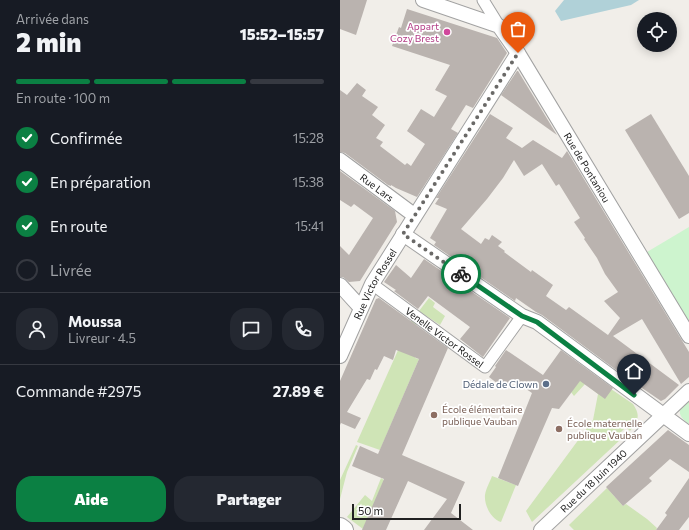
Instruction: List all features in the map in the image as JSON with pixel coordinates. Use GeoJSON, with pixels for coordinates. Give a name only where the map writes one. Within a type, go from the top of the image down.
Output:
{"type":"FeatureCollection","features":[{"type":"Feature","properties":{"kind":"street"},"geometry":{"type":"LineString","coordinates":[[423,0],[499,26]]}},
{"type":"Feature","properties":{"kind":"street","name":"Rue de Pontaniou"},"geometry":{"type":"LineString","coordinates":[[483,0],[518,53],[689,336]]}},
{"type":"Feature","properties":{"kind":"street","name":"Rue Victor Rossel"},"geometry":{"type":"LineString","coordinates":[[340,356],[372,284],[414,215],[518,53]]}},
{"type":"Feature","properties":{"kind":"street","name":"Rue Lars"},"geometry":{"type":"LineString","coordinates":[[340,160],[414,215]]}},
{"type":"Feature","properties":{"kind":"street"},"geometry":{"type":"LineString","coordinates":[[403,234],[522,316],[537,322],[689,434]]}},
{"type":"Feature","properties":{"kind":"street","name":"Venelle Victor Rossel"},"geometry":{"type":"LineString","coordinates":[[372,284],[485,367],[522,316]]}},
{"type":"Feature","properties":{"kind":"street"},"geometry":{"type":"LineString","coordinates":[[340,285],[361,308]]}},
{"type":"Feature","properties":{"kind":"street","name":"Rue du 18 Juin 1940"},"geometry":{"type":"LineString","coordinates":[[541,530],[689,391]]}},
{"type":"Feature","properties":{"kind":"street"},"geometry":{"type":"LineString","coordinates":[[340,527],[344,530]]}},
{"type":"Feature","properties":{"kind":"green space"},"geometry":{"type":"Polygon","coordinates":[[[689,227],[689,322],[647,252],[689,227]]]}},
{"type":"Feature","properties":{"kind":"green space"},"geometry":{"type":"Polygon","coordinates":[[[429,298],[435,303],[433,307],[445,316],[440,325],[419,311],[429,298]]]}},
{"type":"Feature","properties":{"kind":"green space"},"geometry":{"type":"Polygon","coordinates":[[[412,319],[417,323],[409,342],[419,349],[415,358],[419,359],[380,450],[357,442],[412,319]]]}},
{"type":"Feature","properties":{"kind":"green space"},"geometry":{"type":"Polygon","coordinates":[[[586,372],[633,404],[638,415],[637,421],[630,431],[626,427],[617,436],[620,440],[532,522],[526,511],[593,420],[598,394],[585,384],[574,396],[571,392],[586,372]]]}},
{"type":"Feature","properties":{"kind":"green space"},"geometry":{"type":"Polygon","coordinates":[[[689,396],[689,424],[681,417],[680,410],[689,396]]]}},
{"type":"Feature","properties":{"kind":"green space"},"geometry":{"type":"Polygon","coordinates":[[[356,445],[358,446],[347,472],[340,499],[340,480],[356,445]]]}},
{"type":"Feature","properties":{"kind":"green space"},"geometry":{"type":"Polygon","coordinates":[[[492,476],[516,485],[501,522],[491,515],[485,499],[487,487],[492,476]]]}},
{"type":"Feature","properties":{"kind":"green space"},"geometry":{"type":"Polygon","coordinates":[[[381,478],[384,480],[363,529],[347,517],[365,495],[372,501],[381,478]]]}},
{"type":"Feature","properties":{"kind":"green space"},"geometry":{"type":"Polygon","coordinates":[[[607,488],[623,506],[626,504],[647,519],[657,528],[656,530],[574,530],[569,525],[607,488]]]}},
{"type":"Feature","properties":{"kind":"water"},"geometry":{"type":"Polygon","coordinates":[[[564,0],[639,0],[631,5],[561,21],[555,11],[564,0]]]}},
{"type":"Feature","properties":{"kind":"building"},"geometry":{"type":"Polygon","coordinates":[[[340,0],[367,0],[356,35],[340,29],[340,0]]]}},
{"type":"Feature","properties":{"kind":"building"},"geometry":{"type":"Polygon","coordinates":[[[407,9],[497,38],[507,53],[473,108],[466,105],[451,129],[458,133],[417,197],[388,185],[345,153],[340,152],[340,90],[347,95],[357,83],[366,90],[362,96],[378,107],[372,115],[385,125],[376,138],[383,142],[380,146],[405,165],[407,163],[411,166],[425,144],[407,131],[421,109],[434,117],[447,96],[435,90],[450,65],[392,46],[399,27],[401,28],[407,9]]]}},
{"type":"Feature","properties":{"kind":"building"},"geometry":{"type":"Polygon","coordinates":[[[518,71],[557,135],[501,95],[518,71]]]}},
{"type":"Feature","properties":{"kind":"building"},"geometry":{"type":"Polygon","coordinates":[[[490,114],[513,128],[506,138],[522,148],[533,140],[562,158],[567,151],[689,352],[689,377],[681,384],[642,319],[613,336],[679,385],[661,401],[542,315],[516,298],[515,301],[434,245],[436,242],[430,238],[447,209],[435,204],[439,198],[436,198],[490,114]],[[514,160],[503,178],[487,199],[461,229],[481,244],[485,238],[489,240],[492,235],[502,242],[498,246],[505,251],[504,252],[531,272],[532,270],[553,285],[546,296],[566,310],[569,307],[608,335],[620,318],[604,301],[618,292],[605,274],[597,258],[574,222],[580,218],[559,184],[556,186],[542,164],[524,176],[514,160]]]}},
{"type":"Feature","properties":{"kind":"building"},"geometry":{"type":"Polygon","coordinates":[[[651,114],[689,176],[689,213],[679,219],[625,130],[651,114]]]}},
{"type":"Feature","properties":{"kind":"building"},"geometry":{"type":"Polygon","coordinates":[[[340,171],[395,211],[397,222],[360,281],[349,282],[343,277],[340,277],[340,246],[349,255],[373,218],[354,204],[351,207],[340,200],[340,171]]]}},
{"type":"Feature","properties":{"kind":"building"},"geometry":{"type":"Polygon","coordinates":[[[424,259],[510,318],[483,357],[460,339],[470,327],[428,296],[418,309],[384,282],[396,265],[411,278],[424,259]]]}},
{"type":"Feature","properties":{"kind":"building"},"geometry":{"type":"Polygon","coordinates":[[[379,298],[448,348],[402,455],[465,482],[451,513],[473,530],[424,530],[447,499],[408,481],[386,530],[362,530],[384,479],[352,466],[360,446],[378,454],[419,359],[396,350],[393,360],[384,356],[377,370],[375,369],[370,380],[367,379],[347,412],[361,418],[355,429],[341,423],[340,425],[340,381],[376,299],[379,298]]]}},
{"type":"Feature","properties":{"kind":"building","name":"École maternelle publique Vauban"},"geometry":{"type":"Polygon","coordinates":[[[506,350],[543,375],[561,350],[613,388],[605,399],[580,381],[559,409],[552,408],[518,486],[498,478],[532,393],[513,380],[506,390],[489,377],[506,350]]]}},
{"type":"Feature","properties":{"kind":"building"},"geometry":{"type":"Polygon","coordinates":[[[668,430],[689,445],[689,472],[670,459],[649,478],[652,481],[623,506],[606,487],[668,430]]]}},
{"type":"Feature","properties":{"kind":"building"},"geometry":{"type":"Polygon","coordinates":[[[689,478],[689,517],[679,530],[656,530],[667,515],[665,513],[689,478]]]}},
{"type":"Feature","properties":{"kind":"way so far"},"geometry":{"type":"LineString","coordinates":[[461,274],[403,234],[518,53]]}},
{"type":"Feature","properties":{"kind":"place","name":"Appart Cozy Brest"},"geometry":{"type":"Point","coordinates":[447,32]}},
{"type":"Feature","properties":{"kind":"place","name":"Dédale de Clown"},"geometry":{"type":"Point","coordinates":[546,384]}},
{"type":"Feature","properties":{"kind":"place","name":"École élémentaire publique Vauban"},"geometry":{"type":"Point","coordinates":[434,415]}},
{"type":"Feature","properties":{"kind":"place","name":"École maternelle publique Vauban"},"geometry":{"type":"Point","coordinates":[559,429]}},
{"type":"Feature","properties":{"kind":"route"},"geometry":{"type":"LineString","coordinates":[[461,274],[522,316],[537,322],[634,395]]}}]}
